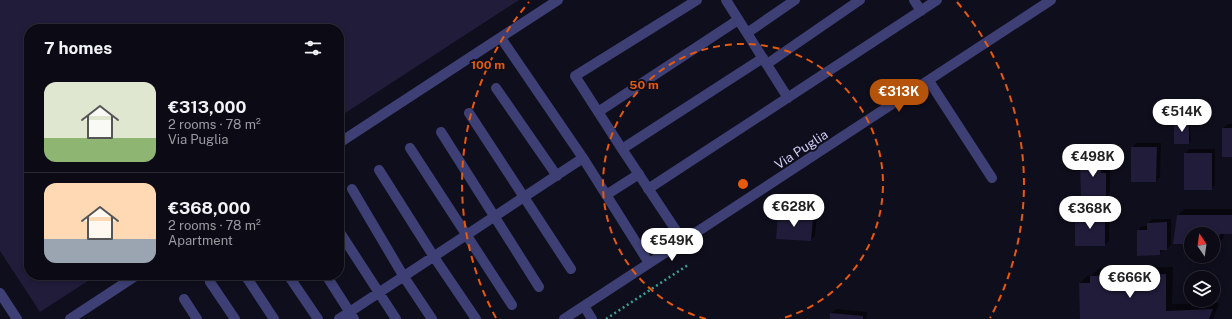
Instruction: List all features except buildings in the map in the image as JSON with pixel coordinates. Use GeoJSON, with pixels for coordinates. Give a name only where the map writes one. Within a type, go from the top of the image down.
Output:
{"type":"FeatureCollection","features":[{"type":"Feature","properties":{"kind":"street"},"geometry":{"type":"LineString","coordinates":[[344,140],[558,0]]}},
{"type":"Feature","properties":{"kind":"street"},"geometry":{"type":"LineString","coordinates":[[683,241],[575,76],[697,0]]}},
{"type":"Feature","properties":{"kind":"street"},"geometry":{"type":"LineString","coordinates":[[727,0],[738,20],[788,98]]}},
{"type":"Feature","properties":{"kind":"street"},"geometry":{"type":"LineString","coordinates":[[747,33],[796,0]]}},
{"type":"Feature","properties":{"kind":"street"},"geometry":{"type":"LineString","coordinates":[[622,149],[765,61],[860,0]]}},
{"type":"Feature","properties":{"kind":"street"},"geometry":{"type":"LineString","coordinates":[[914,0],[921,11]]}},
{"type":"Feature","properties":{"kind":"street"},"geometry":{"type":"LineString","coordinates":[[648,189],[937,0]]}},
{"type":"Feature","properties":{"kind":"street","name":"Via Puglia"},"geometry":{"type":"LineString","coordinates":[[564,319],[1052,0]]}},
{"type":"Feature","properties":{"kind":"street"},"geometry":{"type":"LineString","coordinates":[[598,112],[738,20]]}},
{"type":"Feature","properties":{"kind":"street"},"geometry":{"type":"LineString","coordinates":[[501,38],[583,158],[649,264]]}},
{"type":"Feature","properties":{"kind":"street"},"geometry":{"type":"LineString","coordinates":[[929,81],[992,178]]}},
{"type":"Feature","properties":{"kind":"street"},"geometry":{"type":"LineString","coordinates":[[496,88],[557,176]]}},
{"type":"Feature","properties":{"kind":"street"},"geometry":{"type":"LineString","coordinates":[[469,113],[571,269]]}},
{"type":"Feature","properties":{"kind":"street"},"geometry":{"type":"LineString","coordinates":[[441,132],[539,287]]}},
{"type":"Feature","properties":{"kind":"street"},"geometry":{"type":"LineString","coordinates":[[410,148],[512,305]]}},
{"type":"Feature","properties":{"kind":"street"},"geometry":{"type":"LineString","coordinates":[[339,319],[352,315],[379,293],[583,158]]}},
{"type":"Feature","properties":{"kind":"street"},"geometry":{"type":"LineString","coordinates":[[379,170],[476,319]]}},
{"type":"Feature","properties":{"kind":"street"},"geometry":{"type":"LineString","coordinates":[[606,194],[639,174]]}},
{"type":"Feature","properties":{"kind":"street"},"geometry":{"type":"LineString","coordinates":[[352,189],[404,277],[432,319]]}},
{"type":"Feature","properties":{"kind":"street"},"geometry":{"type":"LineString","coordinates":[[344,239],[396,319]]}},
{"type":"Feature","properties":{"kind":"street"},"geometry":{"type":"LineString","coordinates":[[70,319],[129,280]]}},
{"type":"Feature","properties":{"kind":"street"},"geometry":{"type":"LineString","coordinates":[[248,280],[274,319]]}},
{"type":"Feature","properties":{"kind":"street"},"geometry":{"type":"LineString","coordinates":[[291,280],[318,319]]}},
{"type":"Feature","properties":{"kind":"street"},"geometry":{"type":"LineString","coordinates":[[329,280],[352,315]]}},
{"type":"Feature","properties":{"kind":"street"},"geometry":{"type":"LineString","coordinates":[[210,282],[234,319]]}},
{"type":"Feature","properties":{"kind":"street"},"geometry":{"type":"LineString","coordinates":[[0,294],[17,319]]}},
{"type":"Feature","properties":{"kind":"street"},"geometry":{"type":"LineString","coordinates":[[184,299],[196,319]]}},
{"type":"Feature","properties":{"kind":"street"},"geometry":{"type":"LineString","coordinates":[[584,306],[592,319]]}},
{"type":"Feature","properties":{"kind":"path"},"geometry":{"type":"LineString","coordinates":[[606,319],[688,264]]}}]}
